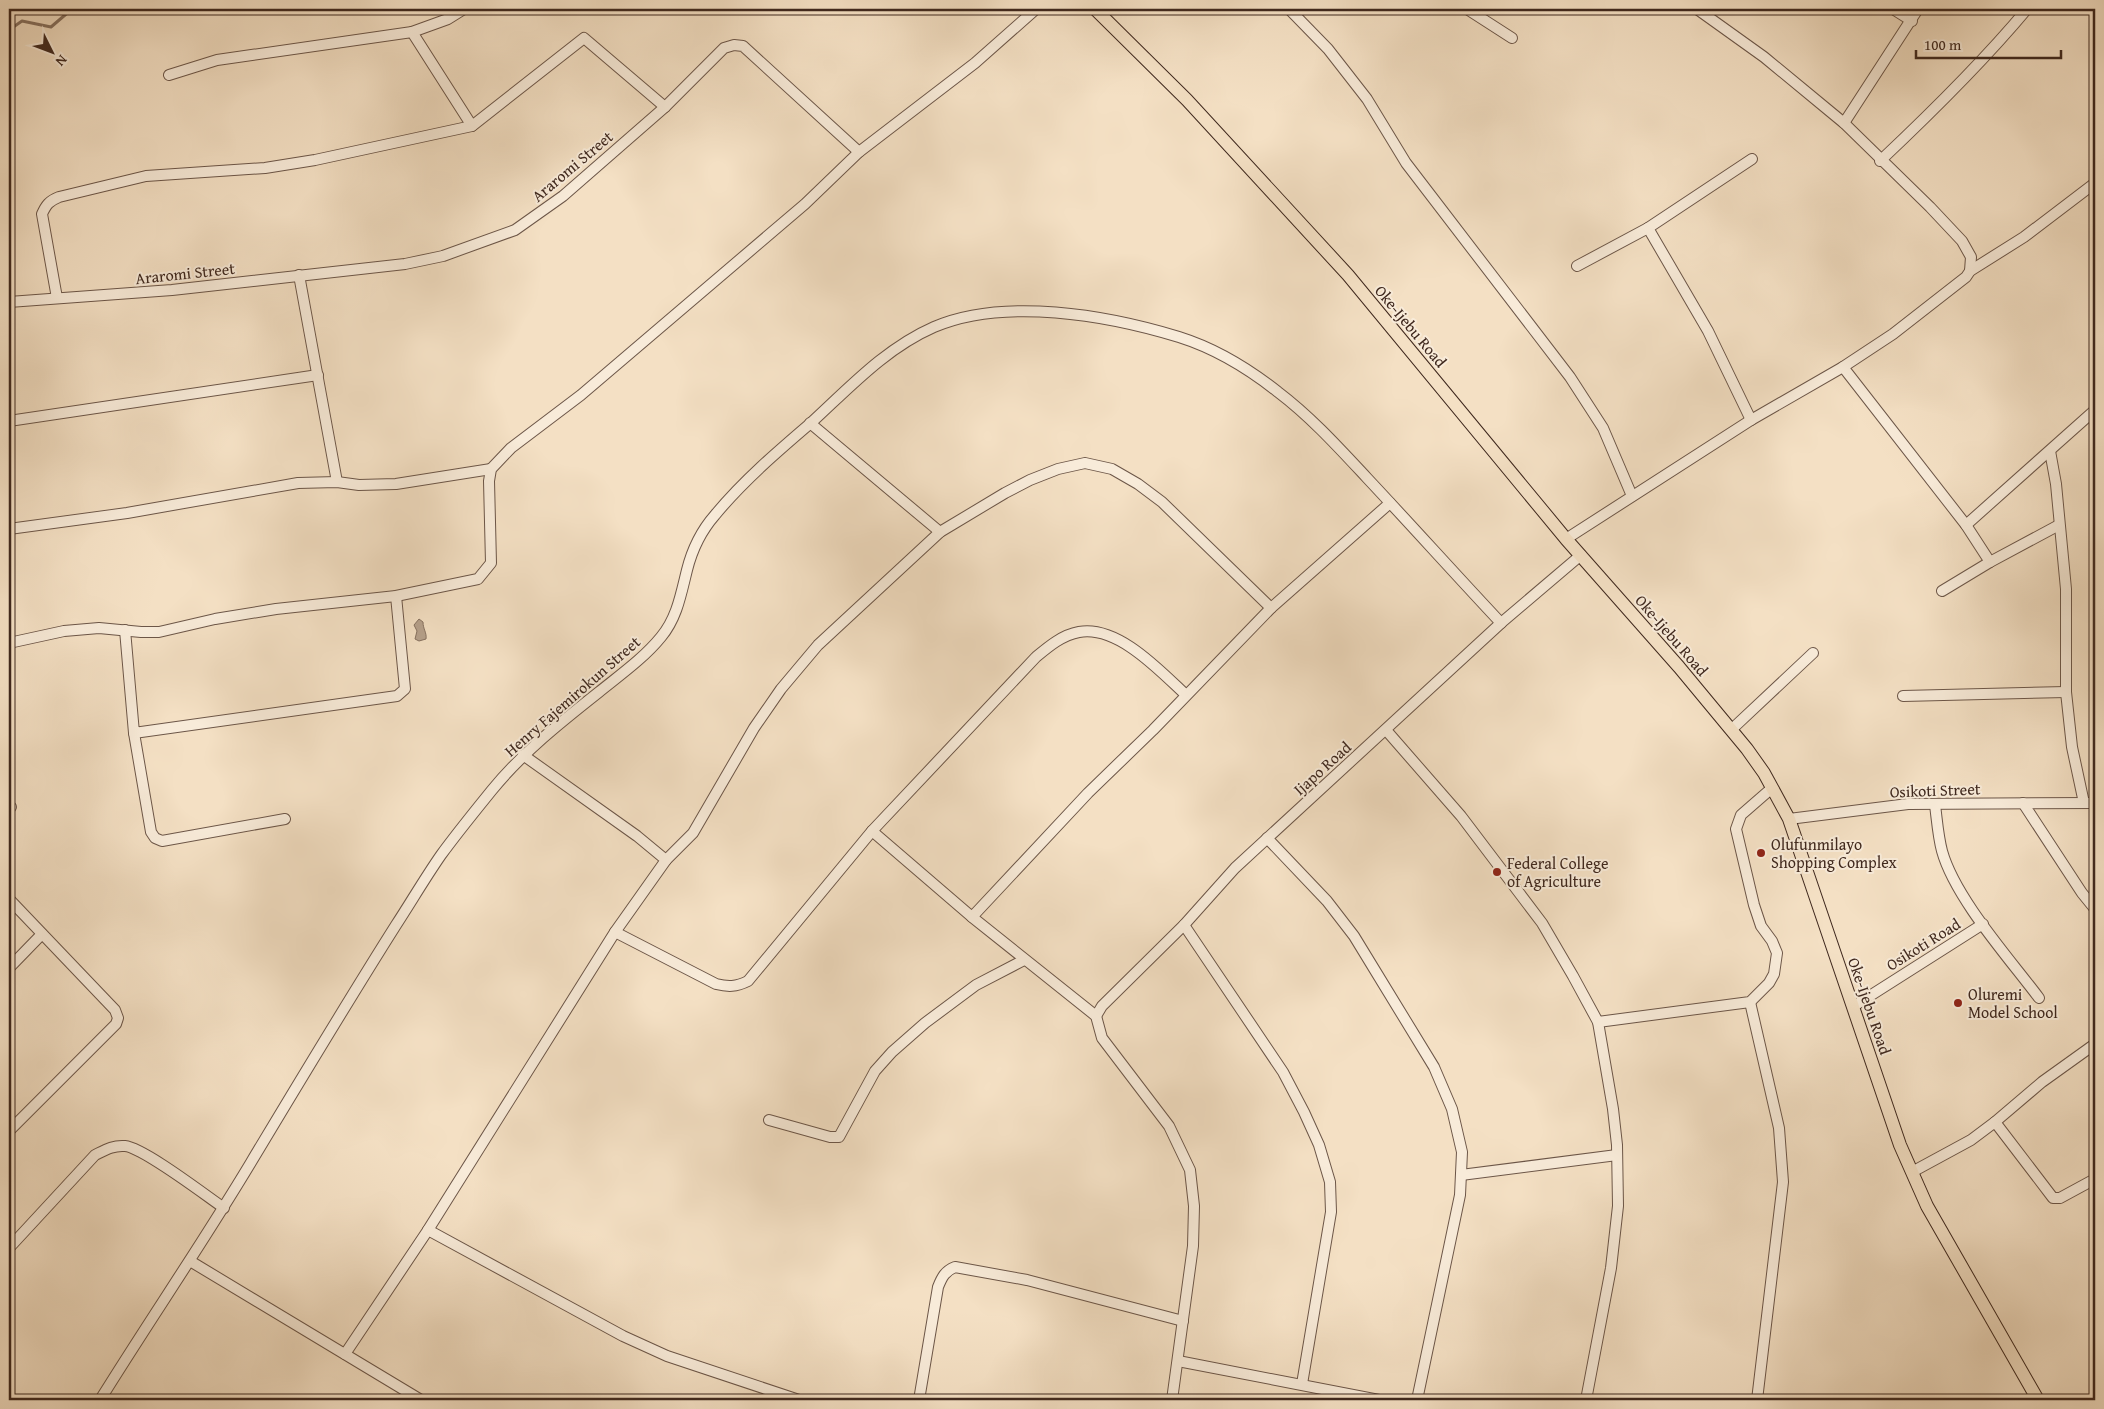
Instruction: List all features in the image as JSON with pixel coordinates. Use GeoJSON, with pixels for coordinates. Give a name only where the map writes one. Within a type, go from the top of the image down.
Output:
{"type":"FeatureCollection","features":[{"type":"Feature","properties":{"kind":"main road","name":"Oke-Ijebu Road"},"geometry":{"type":"LineString","coordinates":[[1095,9],[1187,100],[1348,275],[1566,539],[1731,730],[1758,765],[1789,819],[1900,1145],[1926,1206],[2038,1400]]}},
{"type":"Feature","properties":{"kind":"street"},"geometry":{"type":"LineString","coordinates":[[169,75],[218,60],[412,32],[448,19],[464,9]]}},
{"type":"Feature","properties":{"kind":"street"},"geometry":{"type":"LineString","coordinates":[[9,642],[64,630],[99,628],[159,632],[215,619],[276,609],[396,596],[478,579],[491,564],[489,482],[491,469],[511,448],[588,389],[805,204],[859,152],[975,62],[1036,9]]}},
{"type":"Feature","properties":{"kind":"street"},"geometry":{"type":"LineString","coordinates":[[1289,9],[1328,49],[1367,99],[1417,178],[1570,377],[1603,428],[1632,496]]}},
{"type":"Feature","properties":{"kind":"street"},"geometry":{"type":"LineString","coordinates":[[1467,9],[1512,38]]}},
{"type":"Feature","properties":{"kind":"street"},"geometry":{"type":"LineString","coordinates":[[1697,9],[1764,57],[1844,123],[1880,161],[1930,207],[1962,240],[1971,257],[1970,271]]}},
{"type":"Feature","properties":{"kind":"street"},"geometry":{"type":"LineString","coordinates":[[1893,9],[1912,21]]}},
{"type":"Feature","properties":{"kind":"street"},"geometry":{"type":"LineString","coordinates":[[1844,123],[1912,21],[1918,9]]}},
{"type":"Feature","properties":{"kind":"street"},"geometry":{"type":"LineString","coordinates":[[1880,161],[1951,94],[2027,9]]}},
{"type":"Feature","properties":{"kind":"street"},"geometry":{"type":"LineString","coordinates":[[412,32],[472,126]]}},
{"type":"Feature","properties":{"kind":"street"},"geometry":{"type":"LineString","coordinates":[[57,298],[42,214],[52,200],[146,176],[274,167],[472,126],[584,38],[665,108]]}},
{"type":"Feature","properties":{"kind":"street","name":"Araromi Street"},"geometry":{"type":"LineString","coordinates":[[9,302],[172,290],[405,264],[443,256],[508,233],[564,196],[665,108],[724,48],[734,45],[743,46],[859,152]]}},
{"type":"Feature","properties":{"kind":"street"},"geometry":{"type":"LineString","coordinates":[[1577,266],[1648,228],[1752,159]]}},
{"type":"Feature","properties":{"kind":"street"},"geometry":{"type":"LineString","coordinates":[[1566,539],[1751,420],[1843,367],[1930,307],[1966,277],[1970,271],[2024,237],[2095,183]]}},
{"type":"Feature","properties":{"kind":"street"},"geometry":{"type":"LineString","coordinates":[[1648,228],[1708,331],[1751,420]]}},
{"type":"Feature","properties":{"kind":"street"},"geometry":{"type":"LineString","coordinates":[[298,275],[318,375],[336,482]]}},
{"type":"Feature","properties":{"kind":"street","name":"Henry Fajemirokun Street"},"geometry":{"type":"LineString","coordinates":[[100,1400],[224,1208],[316,1054],[441,854],[523,755],[642,657],[662,636],[673,620],[697,540],[711,519],[770,458],[881,360],[910,339],[939,325],[966,317],[994,312],[1028,311],[1078,315],[1181,338],[1220,354],[1282,394],[1331,440],[1501,623]]}},
{"type":"Feature","properties":{"kind":"street"},"geometry":{"type":"LineString","coordinates":[[1843,367],[1966,525],[1990,562]]}},
{"type":"Feature","properties":{"kind":"street"},"geometry":{"type":"LineString","coordinates":[[9,421],[318,375]]}},
{"type":"Feature","properties":{"kind":"street"},"geometry":{"type":"LineString","coordinates":[[1966,525],[2095,410]]}},
{"type":"Feature","properties":{"kind":"street"},"geometry":{"type":"LineString","coordinates":[[810,423],[940,532]]}},
{"type":"Feature","properties":{"kind":"street"},"geometry":{"type":"LineString","coordinates":[[2050,451],[2056,484],[2066,589],[2066,692],[2072,747],[2084,803]]}},
{"type":"Feature","properties":{"kind":"street"},"geometry":{"type":"LineString","coordinates":[[345,1354],[428,1230],[615,932],[666,860],[693,833],[754,728],[781,689],[818,645],[940,532],[1005,492],[1030,480],[1085,463],[1112,469],[1138,484],[1162,502],[1271,608]]}},
{"type":"Feature","properties":{"kind":"street"},"geometry":{"type":"LineString","coordinates":[[9,529],[127,513],[298,483],[396,484],[491,469]]}},
{"type":"Feature","properties":{"kind":"street"},"geometry":{"type":"LineString","coordinates":[[972,917],[1088,793],[1271,608],[1390,503]]}},
{"type":"Feature","properties":{"kind":"street"},"geometry":{"type":"LineString","coordinates":[[1942,591],[1990,562],[2059,525]]}},
{"type":"Feature","properties":{"kind":"street","name":"Ijapo Road"},"geometry":{"type":"LineString","coordinates":[[1096,1016],[1102,1006],[1184,925],[1235,868],[1501,623],[1580,555]]}},
{"type":"Feature","properties":{"kind":"street"},"geometry":{"type":"LineString","coordinates":[[134,733],[397,696],[405,689],[396,596]]}},
{"type":"Feature","properties":{"kind":"street"},"geometry":{"type":"LineString","coordinates":[[125,630],[134,733],[151,832],[155,838],[162,841],[285,819]]}},
{"type":"Feature","properties":{"kind":"street"},"geometry":{"type":"LineString","coordinates":[[615,932],[716,984],[728,987],[739,986],[748,981],[872,831],[1036,657],[1054,642],[1079,632],[1097,632],[1117,639],[1142,656],[1186,695]]}},
{"type":"Feature","properties":{"kind":"street"},"geometry":{"type":"LineString","coordinates":[[1731,730],[1813,653]]}},
{"type":"Feature","properties":{"kind":"street"},"geometry":{"type":"LineString","coordinates":[[1903,696],[2066,692]]}},
{"type":"Feature","properties":{"kind":"street"},"geometry":{"type":"LineString","coordinates":[[1386,730],[1461,816],[1542,923],[1598,1022],[1613,1108],[1617,1156],[1618,1206],[1611,1268],[1586,1400]]}},
{"type":"Feature","properties":{"kind":"street"},"geometry":{"type":"LineString","coordinates":[[523,755],[637,836],[666,860]]}},
{"type":"Feature","properties":{"kind":"street"},"geometry":{"type":"LineString","coordinates":[[1598,1022],[1750,1002],[1769,982],[1774,974],[1777,953],[1772,941],[1761,926],[1754,905],[1736,829],[1741,815],[1772,788]]}},
{"type":"Feature","properties":{"kind":"street"},"geometry":{"type":"LineString","coordinates":[[2023,803],[2082,893],[2095,909]]}},
{"type":"Feature","properties":{"kind":"street","name":"Osikoti Street"},"geometry":{"type":"LineString","coordinates":[[1789,819],[1908,804],[2095,803]]}},
{"type":"Feature","properties":{"kind":"street"},"geometry":{"type":"LineString","coordinates":[[1934,805],[1942,850],[1958,888],[2039,998]]}},
{"type":"Feature","properties":{"kind":"street"},"geometry":{"type":"LineString","coordinates":[[872,831],[1024,960],[1096,1016],[1102,1038],[1169,1126],[1190,1170],[1194,1206],[1193,1246],[1172,1400]]}},
{"type":"Feature","properties":{"kind":"street"},"geometry":{"type":"LineString","coordinates":[[1267,838],[1327,901],[1354,936],[1434,1067],[1452,1109],[1462,1152],[1460,1195],[1416,1400]]}},
{"type":"Feature","properties":{"kind":"street"},"geometry":{"type":"LineString","coordinates":[[9,899],[114,1010],[118,1018],[116,1024],[9,1131]]}},
{"type":"Feature","properties":{"kind":"street","name":"Osikoti Road"},"geometry":{"type":"LineString","coordinates":[[1854,1006],[1983,924]]}},
{"type":"Feature","properties":{"kind":"street"},"geometry":{"type":"LineString","coordinates":[[1184,925],[1283,1072],[1319,1145],[1330,1182],[1331,1212],[1302,1384]]}},
{"type":"Feature","properties":{"kind":"street"},"geometry":{"type":"LineString","coordinates":[[9,968],[42,934]]}},
{"type":"Feature","properties":{"kind":"street"},"geometry":{"type":"LineString","coordinates":[[769,1120],[830,1137],[839,1137],[875,1071],[892,1052],[924,1022],[970,989],[1024,960]]}},
{"type":"Feature","properties":{"kind":"street"},"geometry":{"type":"LineString","coordinates":[[1750,1002],[1778,1128],[1783,1182],[1757,1400]]}},
{"type":"Feature","properties":{"kind":"street"},"geometry":{"type":"LineString","coordinates":[[1912,1172],[1971,1140],[2042,1082],[2095,1044]]}},
{"type":"Feature","properties":{"kind":"street"},"geometry":{"type":"LineString","coordinates":[[1995,1122],[2053,1198],[2060,1198],[2095,1179]]}},
{"type":"Feature","properties":{"kind":"street"},"geometry":{"type":"LineString","coordinates":[[9,1248],[96,1156],[112,1147],[126,1146],[143,1152],[224,1208]]}},
{"type":"Feature","properties":{"kind":"street"},"geometry":{"type":"LineString","coordinates":[[1461,1175],[1617,1156]]}},
{"type":"Feature","properties":{"kind":"street"},"geometry":{"type":"LineString","coordinates":[[428,1230],[623,1336],[667,1356],[799,1400]]}},
{"type":"Feature","properties":{"kind":"street"},"geometry":{"type":"LineString","coordinates":[[190,1260],[421,1400]]}},
{"type":"Feature","properties":{"kind":"street"},"geometry":{"type":"LineString","coordinates":[[919,1400],[938,1287],[942,1276],[949,1269],[955,1267],[1027,1280],[1183,1321]]}},
{"type":"Feature","properties":{"kind":"street"},"geometry":{"type":"LineString","coordinates":[[1178,1361],[1379,1400]]}},
{"type":"Feature","properties":{"kind":"shaded area"},"geometry":{"type":"Polygon","coordinates":[[[419,619],[423,622],[426,639],[419,641],[415,639],[417,631],[414,625],[419,619]]]}},
{"type":"Feature","properties":{"kind":"waterway"},"geometry":{"type":"LineString","coordinates":[[9,30],[22,21],[51,27],[72,9]]}},
{"type":"Feature","properties":{"kind":"place","name":"Olufunmilayo Shopping Complex"},"geometry":{"type":"Point","coordinates":[1761,853]}},
{"type":"Feature","properties":{"kind":"place","name":"Federal College of Agriculture"},"geometry":{"type":"Point","coordinates":[1497,872]}},
{"type":"Feature","properties":{"kind":"place","name":"Oluremi Model School"},"geometry":{"type":"Point","coordinates":[1958,1003]}}]}
